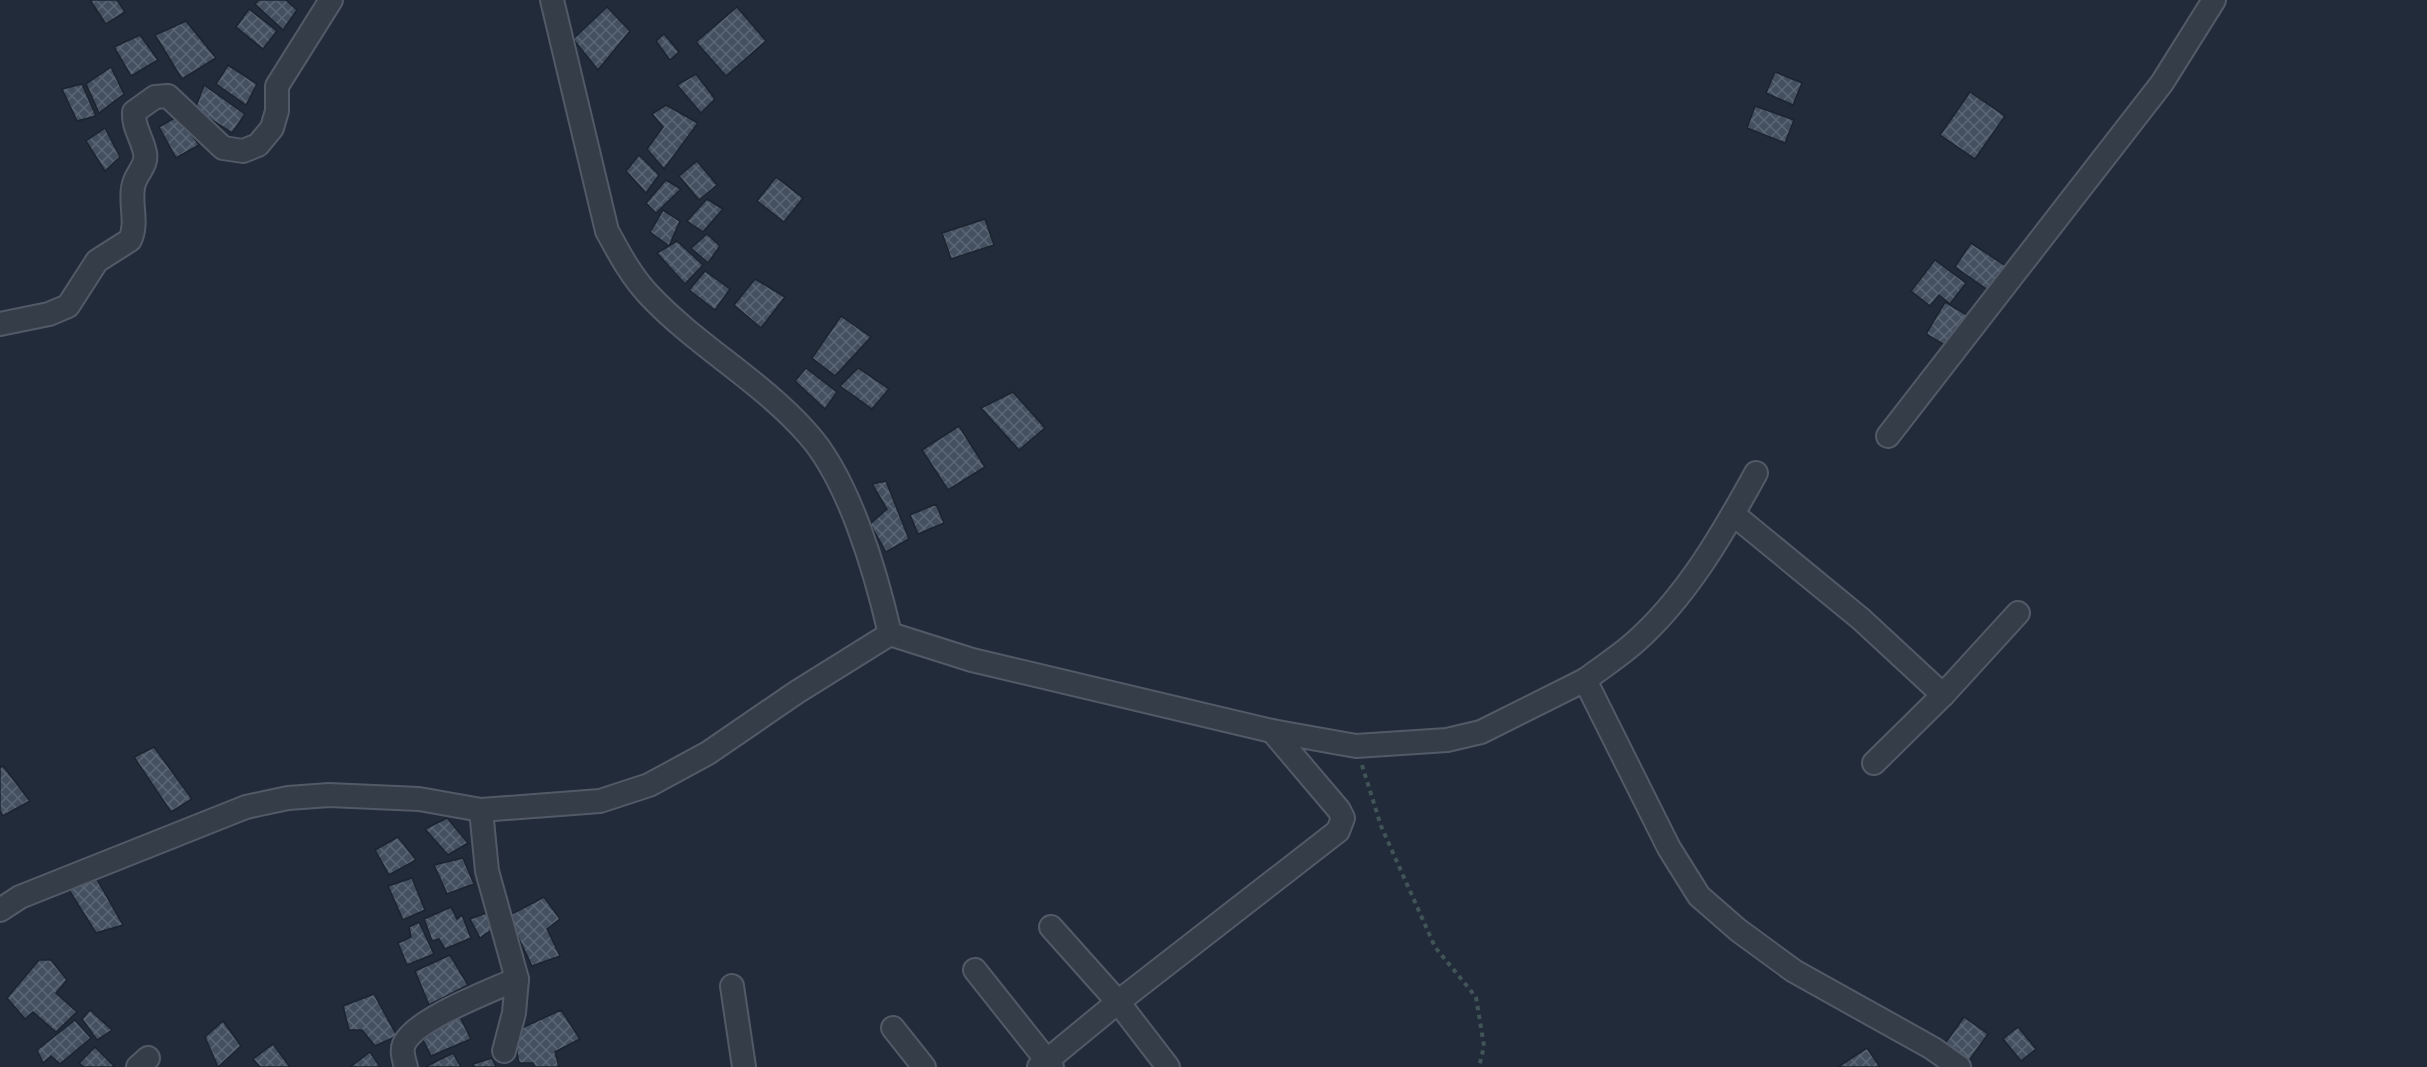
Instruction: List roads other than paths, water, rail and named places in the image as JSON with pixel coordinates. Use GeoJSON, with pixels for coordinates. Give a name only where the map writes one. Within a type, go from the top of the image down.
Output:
{"type":"FeatureCollection","features":[{"type":"Feature","properties":{"kind":"street"},"geometry":{"type":"LineString","coordinates":[[0,324],[49,314],[68,306],[97,261],[130,240],[134,225],[133,186],[146,153],[135,129],[134,112],[155,97],[168,96],[223,148],[243,151],[258,145],[272,128],[277,111],[277,86],[331,0]]}},
{"type":"Feature","properties":{"kind":"street"},"geometry":{"type":"LineString","coordinates":[[552,0],[607,231],[625,264],[649,295],[709,348],[758,385],[809,434],[843,488],[890,634]]}},
{"type":"Feature","properties":{"kind":"street"},"geometry":{"type":"LineString","coordinates":[[1888,436],[2162,83],[2214,0]]}},
{"type":"Feature","properties":{"kind":"street"},"geometry":{"type":"LineString","coordinates":[[0,910],[20,897],[246,807],[288,798],[329,795],[419,799],[481,810],[600,801],[649,785],[708,753],[797,692],[890,634],[972,660],[1272,731],[1356,746],[1447,740],[1481,732],[1585,680],[1634,643],[1684,588],[1733,514],[1756,473]]}},
{"type":"Feature","properties":{"kind":"street"},"geometry":{"type":"LineString","coordinates":[[1733,514],[1861,619],[1943,695]]}},
{"type":"Feature","properties":{"kind":"street"},"geometry":{"type":"LineString","coordinates":[[1874,763],[1943,695],[2018,613]]}},
{"type":"Feature","properties":{"kind":"street"},"geometry":{"type":"LineString","coordinates":[[1585,680],[1669,848],[1699,896],[1738,930],[1794,971],[1932,1048],[1959,1067]]}},
{"type":"Feature","properties":{"kind":"street"},"geometry":{"type":"LineString","coordinates":[[975,970],[1046,1065],[1118,1002],[1330,838],[1341,825],[1343,818],[1339,810],[1272,731]]}},
{"type":"Feature","properties":{"kind":"street"},"geometry":{"type":"LineString","coordinates":[[481,810],[487,871],[517,979],[514,1013],[504,1051]]}},
{"type":"Feature","properties":{"kind":"street"},"geometry":{"type":"LineString","coordinates":[[1051,927],[1118,1002],[1168,1067]]}},
{"type":"Feature","properties":{"kind":"street"},"geometry":{"type":"LineString","coordinates":[[405,1067],[402,1049],[404,1043],[422,1025],[517,979]]}},
{"type":"Feature","properties":{"kind":"street"},"geometry":{"type":"LineString","coordinates":[[732,986],[744,1067]]}},
{"type":"Feature","properties":{"kind":"street"},"geometry":{"type":"LineString","coordinates":[[893,1028],[924,1067]]}}]}
